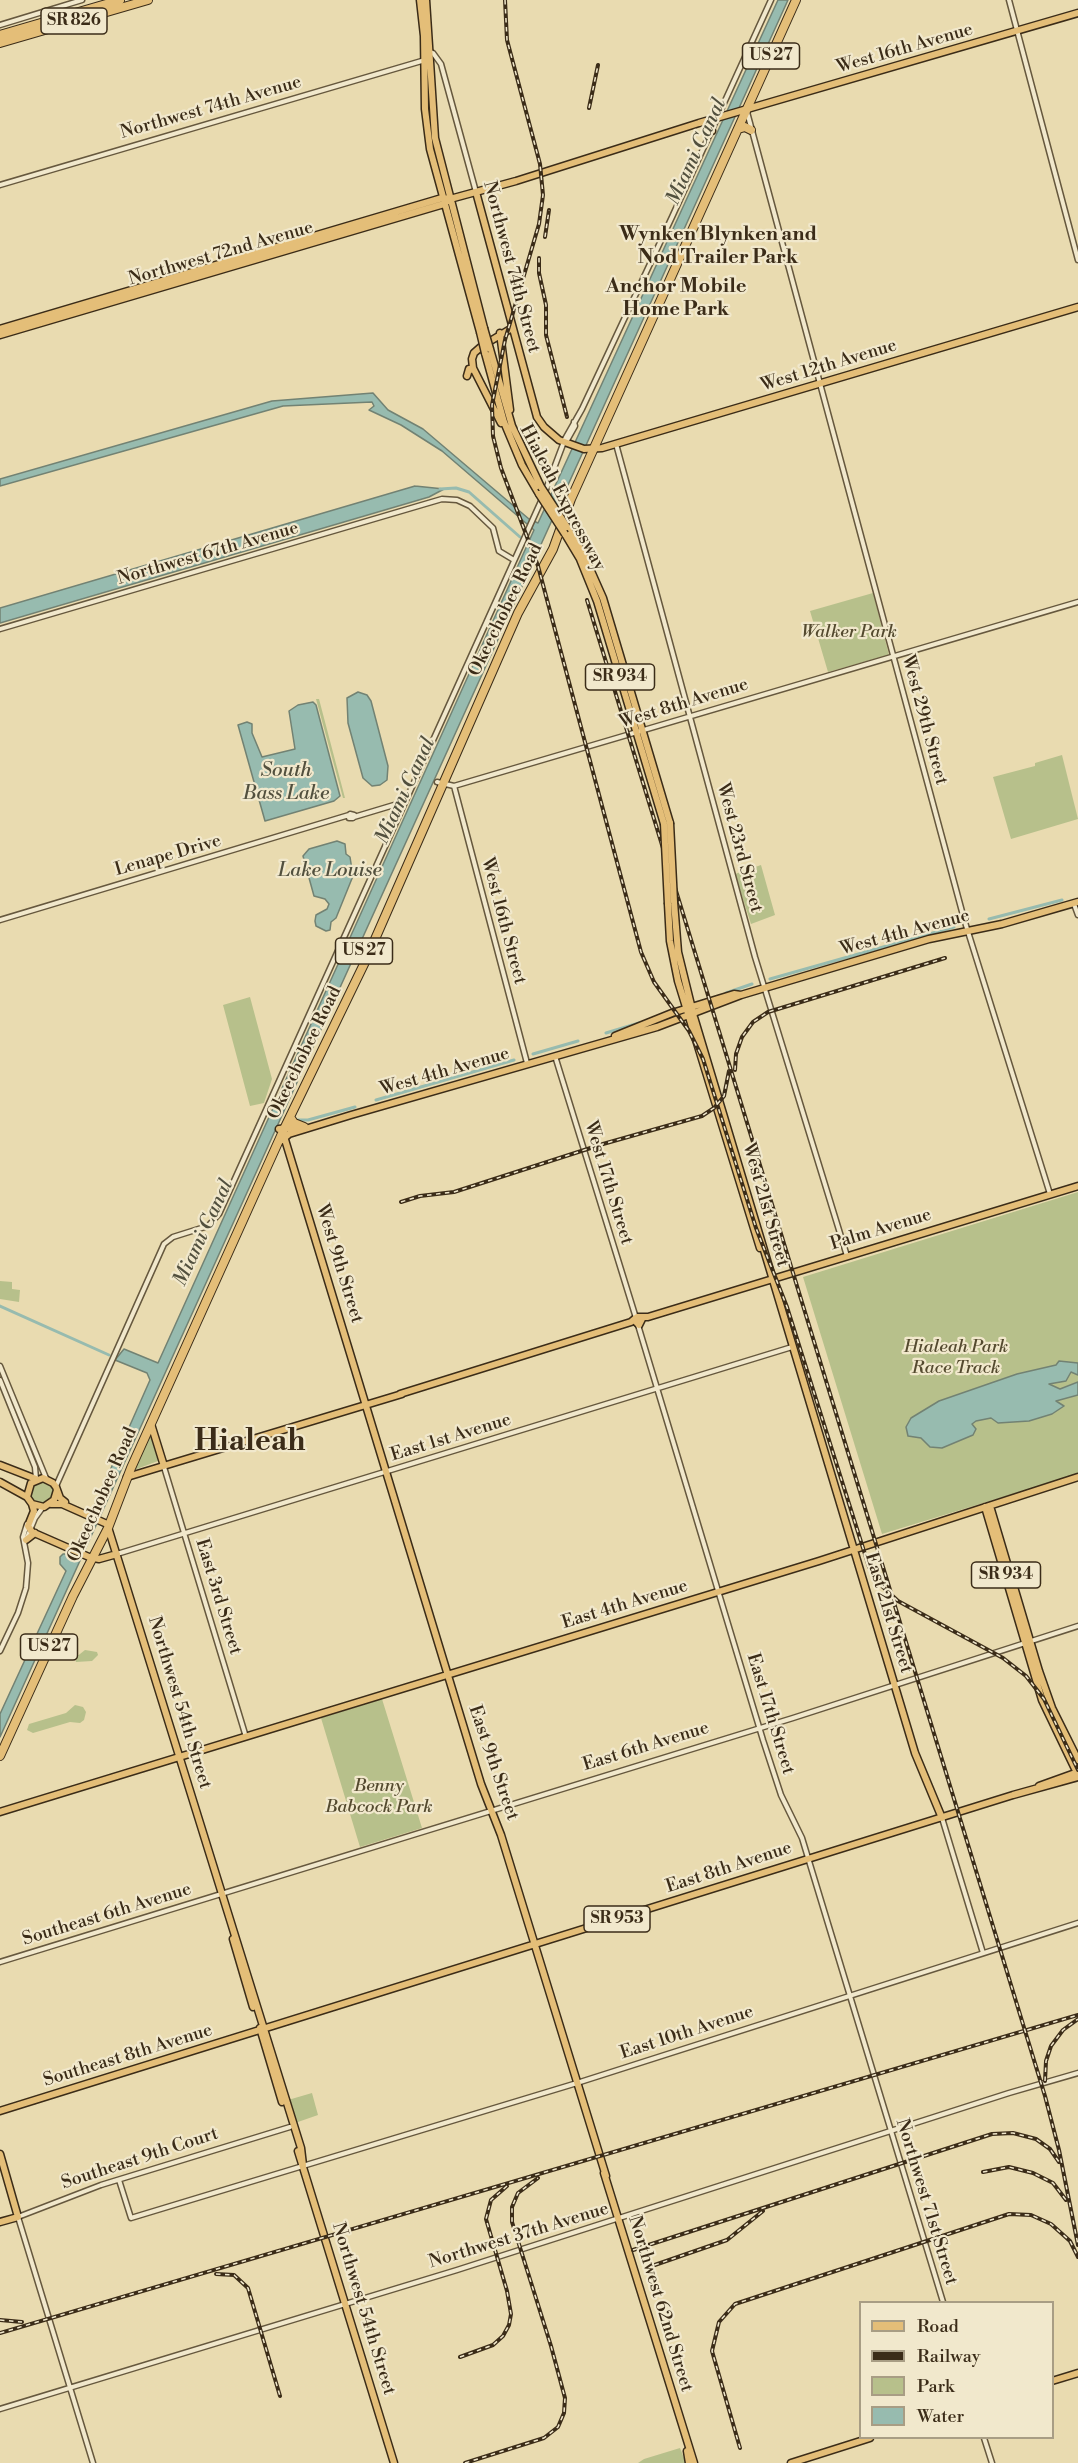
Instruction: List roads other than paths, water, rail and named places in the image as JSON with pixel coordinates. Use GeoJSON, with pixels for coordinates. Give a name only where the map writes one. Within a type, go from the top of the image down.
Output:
{"type":"FeatureCollection","features":[{"type":"Feature","properties":{"kind":"highway","name":"SR 826"},"geometry":{"type":"LineString","coordinates":[[0,37],[106,0]]}},
{"type":"Feature","properties":{"kind":"highway"},"geometry":{"type":"LineString","coordinates":[[0,37],[120,0]]}},
{"type":"Feature","properties":{"kind":"highway"},"geometry":{"type":"LineString","coordinates":[[0,37],[136,0]]}},
{"type":"Feature","properties":{"kind":"highway","name":"SR 826"},"geometry":{"type":"LineString","coordinates":[[0,37],[148,0]]}},
{"type":"Feature","properties":{"kind":"highway","name":"Okeechobee Road"},"geometry":{"type":"LineString","coordinates":[[124,1479],[134,1471],[151,1423],[282,1130],[340,1013],[380,914],[514,611],[549,546],[568,492],[791,0]]}},
{"type":"Feature","properties":{"kind":"highway","name":"Okeechobee Road"},"geometry":{"type":"LineString","coordinates":[[588,449],[630,376],[631,364],[738,129],[741,112],[796,0]]}},
{"type":"Feature","properties":{"kind":"highway"},"geometry":{"type":"LineString","coordinates":[[738,129],[746,127],[751,130]]}},
{"type":"Feature","properties":{"kind":"highway"},"geometry":{"type":"LineString","coordinates":[[631,353],[631,364]]}},
{"type":"Feature","properties":{"kind":"highway","name":"Okeechobee Road"},"geometry":{"type":"LineString","coordinates":[[0,1756],[73,1596],[195,1315],[340,1002],[375,939],[398,877]]}},
{"type":"Feature","properties":{"kind":"highway"},"geometry":{"type":"LineString","coordinates":[[380,914],[380,925]]}},
{"type":"Feature","properties":{"kind":"highway"},"geometry":{"type":"LineString","coordinates":[[375,939],[385,940]]}},
{"type":"Feature","properties":{"kind":"highway"},"geometry":{"type":"LineString","coordinates":[[340,1002],[340,1013]]}},
{"type":"Feature","properties":{"kind":"highway"},"geometry":{"type":"LineString","coordinates":[[323,1038],[323,1049]]}},
{"type":"Feature","properties":{"kind":"highway"},"geometry":{"type":"LineString","coordinates":[[318,1060],[327,1063]]}},
{"type":"Feature","properties":{"kind":"highway"},"geometry":{"type":"LineString","coordinates":[[290,1117],[294,1124],[304,1127]]}},
{"type":"Feature","properties":{"kind":"highway"},"geometry":{"type":"LineString","coordinates":[[195,1315],[195,1326]]}},
{"type":"Feature","properties":{"kind":"highway"},"geometry":{"type":"LineString","coordinates":[[151,1423],[159,1394]]}},
{"type":"Feature","properties":{"kind":"highway","name":"Okeechobee Road"},"geometry":{"type":"LineString","coordinates":[[0,1744],[66,1598],[89,1557]]}},
{"type":"Feature","properties":{"kind":"highway"},"geometry":{"type":"LineString","coordinates":[[12,1717],[13,1727]]}},
{"type":"Feature","properties":{"kind":"main road","name":"Hialeah Expressway"},"geometry":{"type":"LineString","coordinates":[[420,0],[428,139],[443,201],[512,426],[540,490]]}},
{"type":"Feature","properties":{"kind":"main road","name":"Hialeah Expressway"},"geometry":{"type":"LineString","coordinates":[[426,0],[423,57],[433,125],[482,330]]}},
{"type":"Feature","properties":{"kind":"main road","name":"West 16th Avenue"},"geometry":{"type":"LineString","coordinates":[[741,112],[1078,13]]}},
{"type":"Feature","properties":{"kind":"main road","name":"Northwest 72nd Avenue"},"geometry":{"type":"LineString","coordinates":[[0,329],[378,220],[393,219],[443,201],[579,161],[723,114],[741,112]]}},
{"type":"Feature","properties":{"kind":"main road"},"geometry":{"type":"LineString","coordinates":[[703,122],[710,125],[712,131]]}},
{"type":"Feature","properties":{"kind":"main road","name":"Northwest 74th Street"},"geometry":{"type":"LineString","coordinates":[[476,192],[537,417],[544,427],[567,444],[588,449]]}},
{"type":"Feature","properties":{"kind":"main road","name":"Northwest 72nd Avenue"},"geometry":{"type":"LineString","coordinates":[[0,335],[378,220],[408,208],[443,201]]}},
{"type":"Feature","properties":{"kind":"main road"},"geometry":{"type":"LineString","coordinates":[[393,219],[408,208]]}},
{"type":"Feature","properties":{"kind":"main road","name":"West 12th Avenue"},"geometry":{"type":"LineString","coordinates":[[588,449],[616,444],[1078,307]]}},
{"type":"Feature","properties":{"kind":"main road"},"geometry":{"type":"LineString","coordinates":[[509,436],[474,370],[474,353],[500,333],[512,328]]}},
{"type":"Feature","properties":{"kind":"main road"},"geometry":{"type":"LineString","coordinates":[[500,333],[512,426]]}},
{"type":"Feature","properties":{"kind":"main road"},"geometry":{"type":"LineString","coordinates":[[493,338],[500,343]]}},
{"type":"Feature","properties":{"kind":"main road","name":"Hialeah Expressway"},"geometry":{"type":"LineString","coordinates":[[488,351],[509,436],[540,490],[583,553],[603,598],[667,824],[671,903],[689,1007]]}},
{"type":"Feature","properties":{"kind":"main road"},"geometry":{"type":"LineString","coordinates":[[467,376],[469,369],[474,370]]}},
{"type":"Feature","properties":{"kind":"main road","name":"West 4th Avenue"},"geometry":{"type":"LineString","coordinates":[[282,1130],[318,1126],[615,1037],[689,1007],[1076,903]]}},
{"type":"Feature","properties":{"kind":"main road","name":"West 4th Avenue"},"geometry":{"type":"LineString","coordinates":[[615,1037],[623,1037],[691,1015],[741,994]]}},
{"type":"Feature","properties":{"kind":"main road","name":"West 21st Street"},"geometry":{"type":"LineString","coordinates":[[689,1007],[771,1279]]}},
{"type":"Feature","properties":{"kind":"main road","name":"West 4th Avenue"},"geometry":{"type":"LineString","coordinates":[[282,1130],[318,1126]]}},
{"type":"Feature","properties":{"kind":"main road","name":"West 9th Street"},"geometry":{"type":"LineString","coordinates":[[282,1130],[366,1404]]}},
{"type":"Feature","properties":{"kind":"main road","name":"Palm Avenue"},"geometry":{"type":"LineString","coordinates":[[134,1471],[164,1466],[1078,1186]]}},
{"type":"Feature","properties":{"kind":"main road","name":"East 21st Street"},"geometry":{"type":"LineString","coordinates":[[771,1279],[915,1754],[942,1818]]}},
{"type":"Feature","properties":{"kind":"main road","name":"East 9th Street"},"geometry":{"type":"LineString","coordinates":[[366,1404],[448,1674],[536,1945],[600,2158]]}},
{"type":"Feature","properties":{"kind":"main road"},"geometry":{"type":"LineString","coordinates":[[151,1423],[164,1466]]}},
{"type":"Feature","properties":{"kind":"main road"},"geometry":{"type":"LineString","coordinates":[[0,1465],[36,1479],[47,1478],[62,1500],[104,1523]]}},
{"type":"Feature","properties":{"kind":"main road","name":"East 4th Avenue"},"geometry":{"type":"LineString","coordinates":[[0,1812],[854,1550],[1078,1477]]}},
{"type":"Feature","properties":{"kind":"main road"},"geometry":{"type":"LineString","coordinates":[[25,1544],[32,1532],[30,1521],[33,1514],[27,1497],[28,1486],[36,1479]]}},
{"type":"Feature","properties":{"kind":"main road"},"geometry":{"type":"LineString","coordinates":[[0,1482],[27,1497]]}},
{"type":"Feature","properties":{"kind":"main road"},"geometry":{"type":"LineString","coordinates":[[48,1505],[56,1489]]}},
{"type":"Feature","properties":{"kind":"main road"},"geometry":{"type":"LineString","coordinates":[[29,1505],[62,1503],[87,1513]]}},
{"type":"Feature","properties":{"kind":"main road","name":"SR 934"},"geometry":{"type":"LineString","coordinates":[[987,1506],[1028,1642],[1042,1700],[1078,1774]]}},
{"type":"Feature","properties":{"kind":"main road","name":"Northwest 54th Street"},"geometry":{"type":"LineString","coordinates":[[104,1523],[117,1554],[244,1962],[276,2080],[284,2099]]}},
{"type":"Feature","properties":{"kind":"main road"},"geometry":{"type":"LineString","coordinates":[[32,1532],[89,1557],[117,1554]]}},
{"type":"Feature","properties":{"kind":"main road","name":"SR 934"},"geometry":{"type":"LineString","coordinates":[[1028,1642],[1052,1708],[1078,1760]]}},
{"type":"Feature","properties":{"kind":"main road","name":"East 8th Avenue"},"geometry":{"type":"LineString","coordinates":[[263,2030],[1078,1774]]}},
{"type":"Feature","properties":{"kind":"main road","name":"Northwest 54th Street"},"geometry":{"type":"LineString","coordinates":[[222,1893],[220,1898],[231,1935],[305,2160],[303,2164],[394,2463]]}},
{"type":"Feature","properties":{"kind":"main road"},"geometry":{"type":"LineString","coordinates":[[231,1935],[244,1962]]}},
{"type":"Feature","properties":{"kind":"main road","name":"Southeast 8th Avenue"},"geometry":{"type":"LineString","coordinates":[[0,2111],[263,2030]]}},
{"type":"Feature","properties":{"kind":"main road"},"geometry":{"type":"LineString","coordinates":[[0,2154],[18,2217]]}},
{"type":"Feature","properties":{"kind":"main road","name":"Northwest 62nd Street"},"geometry":{"type":"LineString","coordinates":[[600,2158],[694,2463]]}},
{"type":"Feature","properties":{"kind":"main road","name":"Southeast 9th Court"},"geometry":{"type":"LineString","coordinates":[[0,2222],[18,2217]]}},
{"type":"Feature","properties":{"kind":"main road"},"geometry":{"type":"LineString","coordinates":[[1054,2381],[1078,2373]]}},
{"type":"Feature","properties":{"kind":"main road"},"geometry":{"type":"LineString","coordinates":[[791,2463],[867,2439]]}},
{"type":"Feature","properties":{"kind":"main road","name":"Northwest 62nd Street"},"geometry":{"type":"LineString","coordinates":[[686,2442],[689,2463]]}},
{"type":"Feature","properties":{"kind":"street"},"geometry":{"type":"LineString","coordinates":[[0,24],[82,0]]}},
{"type":"Feature","properties":{"kind":"street"},"geometry":{"type":"LineString","coordinates":[[56,1489],[60,1474],[161,1250],[170,1239],[212,1224],[220,1212],[567,444],[575,416],[712,131],[723,114],[771,0]]}},
{"type":"Feature","properties":{"kind":"street"},"geometry":{"type":"LineString","coordinates":[[1009,0],[1078,260]]}},
{"type":"Feature","properties":{"kind":"street"},"geometry":{"type":"LineString","coordinates":[[423,57],[424,69]]}},
{"type":"Feature","properties":{"kind":"street","name":"Northwest 74th Street"},"geometry":{"type":"LineString","coordinates":[[423,57],[441,64],[476,192]]}},
{"type":"Feature","properties":{"kind":"street","name":"Northwest 74th Avenue"},"geometry":{"type":"LineString","coordinates":[[0,185],[423,57]]}},
{"type":"Feature","properties":{"kind":"street","name":"West 29th Street"},"geometry":{"type":"LineString","coordinates":[[741,112],[751,130],[967,931],[1050,1194]]}},
{"type":"Feature","properties":{"kind":"street","name":"West 23rd Street"},"geometry":{"type":"LineString","coordinates":[[616,444],[764,988],[847,1256]]}},
{"type":"Feature","properties":{"kind":"street","name":"Northwest 67th Avenue"},"geometry":{"type":"LineString","coordinates":[[0,629],[437,500],[457,500],[470,506],[493,528],[499,552],[514,560]]}},
{"type":"Feature","properties":{"kind":"street","name":"West 8th Avenue"},"geometry":{"type":"LineString","coordinates":[[454,786],[1078,602]]}},
{"type":"Feature","properties":{"kind":"street"},"geometry":{"type":"LineString","coordinates":[[439,782],[454,786]]}},
{"type":"Feature","properties":{"kind":"street","name":"West 16th Street"},"geometry":{"type":"LineString","coordinates":[[454,786],[527,1063]]}},
{"type":"Feature","properties":{"kind":"street","name":"Lenape Drive"},"geometry":{"type":"LineString","coordinates":[[0,920],[404,802]]}},
{"type":"Feature","properties":{"kind":"street"},"geometry":{"type":"LineString","coordinates":[[1076,903],[1078,915]]}},
{"type":"Feature","properties":{"kind":"street","name":"West 17th Street"},"geometry":{"type":"LineString","coordinates":[[555,1055],[638,1321]]}},
{"type":"Feature","properties":{"kind":"street","name":"East 17th Street"},"geometry":{"type":"LineString","coordinates":[[638,1321],[759,1727],[781,1795],[798,1830],[808,1859],[884,2109]]}},
{"type":"Feature","properties":{"kind":"street","name":"East 1st Avenue"},"geometry":{"type":"LineString","coordinates":[[117,1554],[792,1347]]}},
{"type":"Feature","properties":{"kind":"street"},"geometry":{"type":"LineString","coordinates":[[0,1366],[47,1478],[60,1474]]}},
{"type":"Feature","properties":{"kind":"street"},"geometry":{"type":"LineString","coordinates":[[0,1380],[35,1469],[36,1479]]}},
{"type":"Feature","properties":{"kind":"street","name":"East 3rd Street"},"geometry":{"type":"LineString","coordinates":[[164,1466],[246,1737]]}},
{"type":"Feature","properties":{"kind":"street"},"geometry":{"type":"LineString","coordinates":[[32,1532],[48,1505]]}},
{"type":"Feature","properties":{"kind":"street"},"geometry":{"type":"LineString","coordinates":[[0,1652],[25,1593],[28,1573],[24,1532],[30,1521]]}},
{"type":"Feature","properties":{"kind":"street","name":"East 6th Avenue"},"geometry":{"type":"LineString","coordinates":[[222,1893],[894,1686],[1078,1626]]}},
{"type":"Feature","properties":{"kind":"street","name":"East 21st Street"},"geometry":{"type":"LineString","coordinates":[[942,1818],[983,1953]]}},
{"type":"Feature","properties":{"kind":"street","name":"Southeast 6th Avenue"},"geometry":{"type":"LineString","coordinates":[[0,1962],[222,1893]]}},
{"type":"Feature","properties":{"kind":"street","name":"East 10th Avenue"},"geometry":{"type":"LineString","coordinates":[[119,2180],[130,2218],[577,2083],[1078,1923]]}},
{"type":"Feature","properties":{"kind":"street","name":"Northwest 37th Avenue"},"geometry":{"type":"LineString","coordinates":[[0,2409],[619,2219],[1078,2073]]}},
{"type":"Feature","properties":{"kind":"street","name":"Northwest 71st Street"},"geometry":{"type":"LineString","coordinates":[[884,2109],[943,2301]]}},
{"type":"Feature","properties":{"kind":"street","name":"Southeast 9th Court"},"geometry":{"type":"LineString","coordinates":[[18,2217],[26,2212],[119,2180],[292,2125]]}},
{"type":"Feature","properties":{"kind":"street"},"geometry":{"type":"LineString","coordinates":[[18,2217],[93,2463]]}},
{"type":"Feature","properties":{"kind":"street"},"geometry":{"type":"LineString","coordinates":[[984,2439],[992,2463]]}},
{"type":"Feature","properties":{"kind":"water"},"geometry":{"type":"Polygon","coordinates":[[[778,0],[788,0],[0,1737],[0,1714],[66,1571],[60,1564],[60,1557],[63,1554],[70,1554],[77,1545],[150,1380],[147,1373],[115,1360],[124,1349],[158,1363],[534,530],[442,451],[401,425],[369,410],[374,406],[372,402],[283,406],[0,486],[0,479],[272,401],[373,393],[388,410],[423,429],[529,519],[538,523],[778,0]]]}},
{"type":"Feature","properties":{"kind":"water"},"geometry":{"type":"Polygon","coordinates":[[[415,486],[444,489],[429,497],[0,623],[0,608],[415,486]]]}},
{"type":"Feature","properties":{"kind":"water"},"geometry":{"type":"Polygon","coordinates":[[[358,692],[367,695],[371,701],[388,766],[387,780],[380,785],[372,786],[363,778],[348,723],[347,698],[358,692]]]}},
{"type":"Feature","properties":{"kind":"water","name":"South Bass Lake"},"geometry":{"type":"Polygon","coordinates":[[[313,702],[316,705],[340,796],[334,801],[265,821],[238,725],[247,722],[252,724],[252,733],[262,757],[295,749],[289,711],[298,705],[313,702]]]}},
{"type":"Feature","properties":{"kind":"water","name":"Lake Louise"},"geometry":{"type":"Polygon","coordinates":[[[337,841],[345,844],[353,876],[336,918],[331,922],[330,930],[326,931],[316,926],[315,921],[316,915],[327,909],[329,904],[325,899],[314,896],[303,856],[309,849],[337,841]]]}},
{"type":"Feature","properties":{"kind":"water"},"geometry":{"type":"Polygon","coordinates":[[[1059,1361],[1078,1363],[1078,1375],[1071,1372],[1066,1381],[1049,1384],[1060,1389],[1078,1382],[1078,1395],[1056,1401],[1064,1406],[1052,1414],[1029,1421],[998,1423],[991,1418],[976,1421],[972,1424],[976,1429],[973,1435],[942,1448],[930,1447],[921,1438],[908,1436],[906,1427],[911,1418],[939,1401],[1017,1374],[1056,1365],[1059,1361]]]}},
{"type":"Feature","properties":{"kind":"waterway"},"geometry":{"type":"LineString","coordinates":[[440,489],[456,488],[469,492],[520,537]]}},
{"type":"Feature","properties":{"kind":"waterway"},"geometry":{"type":"LineString","coordinates":[[989,919],[1062,900]]}},
{"type":"Feature","properties":{"kind":"waterway"},"geometry":{"type":"LineString","coordinates":[[770,979],[954,927]]}},
{"type":"Feature","properties":{"kind":"waterway"},"geometry":{"type":"LineString","coordinates":[[726,993],[752,984]]}},
{"type":"Feature","properties":{"kind":"waterway"},"geometry":{"type":"LineString","coordinates":[[606,1033],[639,1023]]}},
{"type":"Feature","properties":{"kind":"waterway"},"geometry":{"type":"LineString","coordinates":[[533,1054],[578,1041]]}},
{"type":"Feature","properties":{"kind":"waterway"},"geometry":{"type":"LineString","coordinates":[[376,1100],[514,1060]]}},
{"type":"Feature","properties":{"kind":"waterway"},"geometry":{"type":"LineString","coordinates":[[297,1120],[308,1120],[355,1107]]}},
{"type":"Feature","properties":{"kind":"waterway"},"geometry":{"type":"LineString","coordinates":[[0,1306],[109,1355]]}},
{"type":"Feature","properties":{"kind":"railway"},"geometry":{"type":"LineString","coordinates":[[505,0],[507,40],[540,164],[543,195],[539,224],[505,340],[492,405],[493,436],[501,468],[538,566],[641,952],[654,982],[689,1031],[703,1059],[756,1228],[787,1307],[869,1567],[883,1587],[898,1601],[1003,1658],[1026,1676],[1044,1699],[1078,1770]]}},
{"type":"Feature","properties":{"kind":"railway"},"geometry":{"type":"LineString","coordinates":[[589,108],[598,65]]}},
{"type":"Feature","properties":{"kind":"railway"},"geometry":{"type":"LineString","coordinates":[[545,237],[549,210]]}},
{"type":"Feature","properties":{"kind":"railway"},"geometry":{"type":"LineString","coordinates":[[539,258],[539,273],[546,305],[546,335],[567,417]]}},
{"type":"Feature","properties":{"kind":"railway"},"geometry":{"type":"LineString","coordinates":[[587,600],[1045,2096],[1059,2150],[1078,2245]]}},
{"type":"Feature","properties":{"kind":"railway"},"geometry":{"type":"LineString","coordinates":[[735,1070],[736,1054],[742,1037],[753,1022],[768,1012],[945,958]]}},
{"type":"Feature","properties":{"kind":"railway"},"geometry":{"type":"LineString","coordinates":[[401,1202],[420,1196],[454,1192],[603,1144],[702,1116],[714,1108],[724,1096],[729,1071]]}},
{"type":"Feature","properties":{"kind":"railway"},"geometry":{"type":"LineString","coordinates":[[0,2333],[1078,2015]]}},
{"type":"Feature","properties":{"kind":"railway"},"geometry":{"type":"LineString","coordinates":[[1045,2081],[1046,2061],[1051,2046],[1063,2030],[1078,2019]]}},
{"type":"Feature","properties":{"kind":"railway"},"geometry":{"type":"LineString","coordinates":[[633,2250],[992,2134],[1013,2133],[1036,2139],[1050,2149],[1059,2162]]}},
{"type":"Feature","properties":{"kind":"railway"},"geometry":{"type":"LineString","coordinates":[[983,2172],[1009,2167],[1033,2173],[1053,2183],[1066,2200]]}},
{"type":"Feature","properties":{"kind":"railway"},"geometry":{"type":"LineString","coordinates":[[465,2463],[544,2438],[558,2427],[564,2413],[565,2398],[551,2346],[512,2222],[512,2207],[518,2193],[538,2178]]}},
{"type":"Feature","properties":{"kind":"railway"},"geometry":{"type":"LineString","coordinates":[[460,2357],[493,2345],[503,2336],[509,2325],[511,2314],[507,2291],[486,2219],[491,2200],[507,2186]]}},
{"type":"Feature","properties":{"kind":"railway"},"geometry":{"type":"LineString","coordinates":[[646,2268],[727,2240],[763,2211]]}},
{"type":"Feature","properties":{"kind":"railway"},"geometry":{"type":"LineString","coordinates":[[740,2448],[712,2351],[719,2322],[735,2304],[1009,2214],[1031,2215],[1051,2224],[1070,2241],[1078,2257]]}},
{"type":"Feature","properties":{"kind":"railway"},"geometry":{"type":"LineString","coordinates":[[216,2274],[234,2275],[248,2288],[280,2396]]}},
{"type":"Feature","properties":{"kind":"railway"},"geometry":{"type":"LineString","coordinates":[[0,2320],[22,2322]]}},
{"type":"Feature","properties":{"kind":"district","name":"Wynken Blynken and Nod Trailer Park"},"geometry":{"type":"Point","coordinates":[718,246]}},
{"type":"Feature","properties":{"kind":"district","name":"Anchor Mobile Home Park"},"geometry":{"type":"Point","coordinates":[676,298]}},
{"type":"Feature","properties":{"kind":"district","name":"Hialeah"},"geometry":{"type":"Point","coordinates":[250,1443]}},
{"type":"Feature","properties":{"kind":"water label","name":"Miami Canal"},"geometry":{"type":"Point","coordinates":[697,152]}},
{"type":"Feature","properties":{"kind":"water label","name":"Miami Canal"},"geometry":{"type":"Point","coordinates":[406,791]}},
{"type":"Feature","properties":{"kind":"water label","name":"Miami Canal"},"geometry":{"type":"Point","coordinates":[204,1233]}},
{"type":"Feature","properties":{"kind":"park label","name":"Walker Park"},"geometry":{"type":"Point","coordinates":[849,633]}},
{"type":"Feature","properties":{"kind":"park label","name":"Hialeah Park Race Track"},"geometry":{"type":"Point","coordinates":[956,1358]}},
{"type":"Feature","properties":{"kind":"park label","name":"Benny Babcock Park"},"geometry":{"type":"Point","coordinates":[379,1797]}}]}
